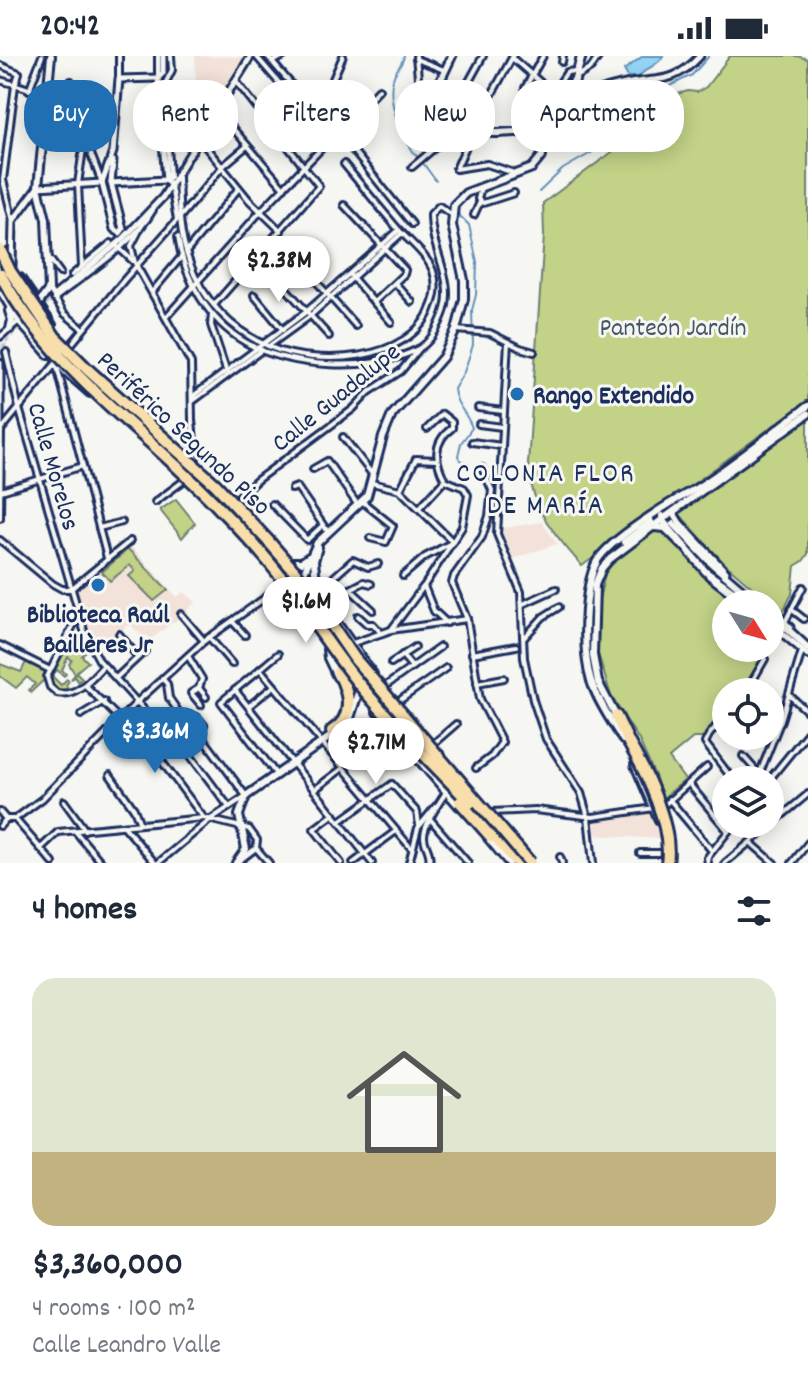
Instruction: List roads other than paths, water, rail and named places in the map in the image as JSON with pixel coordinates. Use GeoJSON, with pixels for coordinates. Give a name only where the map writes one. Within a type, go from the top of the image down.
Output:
{"type":"FeatureCollection","features":[{"type":"Feature","properties":{"kind":"highway","name":"Periférico Segundo Piso"},"geometry":{"type":"LineString","coordinates":[[0,247],[28,299],[62,344],[216,485],[296,573],[355,659],[522,863]]}},
{"type":"Feature","properties":{"kind":"highway"},"geometry":{"type":"LineString","coordinates":[[0,259],[33,323],[68,364],[209,492],[289,578],[346,665],[470,814],[522,863]]}},
{"type":"Feature","properties":{"kind":"highway","name":"Periférico Segundo Piso"},"geometry":{"type":"LineString","coordinates":[[0,273],[18,305],[50,348],[106,406],[225,514],[288,586],[324,639],[370,697],[522,863]]}},
{"type":"Feature","properties":{"kind":"highway"},"geometry":{"type":"LineString","coordinates":[[0,273],[25,304]]}},
{"type":"Feature","properties":{"kind":"highway"},"geometry":{"type":"LineString","coordinates":[[33,323],[236,506],[292,576],[350,661],[522,863]]}},
{"type":"Feature","properties":{"kind":"highway"},"geometry":{"type":"LineString","coordinates":[[147,418],[161,439]]}},
{"type":"Feature","properties":{"kind":"highway"},"geometry":{"type":"LineString","coordinates":[[151,448],[173,459]]}},
{"type":"Feature","properties":{"kind":"highway"},"geometry":{"type":"LineString","coordinates":[[326,738],[345,720],[349,706],[345,673]]}},
{"type":"Feature","properties":{"kind":"highway"},"geometry":{"type":"LineString","coordinates":[[616,716],[642,767],[666,830],[667,861]]}},
{"type":"Feature","properties":{"kind":"highway"},"geometry":{"type":"LineString","coordinates":[[411,726],[424,733]]}},
{"type":"Feature","properties":{"kind":"highway"},"geometry":{"type":"LineString","coordinates":[[394,731],[522,863]]}},
{"type":"Feature","properties":{"kind":"main road"},"geometry":{"type":"LineString","coordinates":[[49,80],[51,56]]}},
{"type":"Feature","properties":{"kind":"main road"},"geometry":{"type":"LineString","coordinates":[[440,80],[452,56]]}},
{"type":"Feature","properties":{"kind":"main road"},"geometry":{"type":"LineString","coordinates":[[19,321],[49,289],[45,213],[38,187],[41,152]]}},
{"type":"Feature","properties":{"kind":"main road"},"geometry":{"type":"LineString","coordinates":[[302,576],[309,557],[325,535],[361,504],[373,480],[383,437],[392,415],[443,357],[456,330],[464,299],[464,280],[451,214],[454,205],[461,195],[535,166],[541,152]]}},
{"type":"Feature","properties":{"kind":"main road"},"geometry":{"type":"LineString","coordinates":[[0,247],[12,267],[27,310],[17,313],[2,296]]}},
{"type":"Feature","properties":{"kind":"main road"},"geometry":{"type":"LineString","coordinates":[[0,281],[25,304],[39,303]]}},
{"type":"Feature","properties":{"kind":"main road"},"geometry":{"type":"LineString","coordinates":[[2,296],[19,321],[56,363],[222,512],[296,599],[345,673],[446,792],[470,814]]}},
{"type":"Feature","properties":{"kind":"main road"},"geometry":{"type":"LineString","coordinates":[[2,296],[12,320],[10,330]]}},
{"type":"Feature","properties":{"kind":"main road"},"geometry":{"type":"LineString","coordinates":[[39,303],[69,347],[196,462],[292,562],[374,679],[491,812],[522,863]]}},
{"type":"Feature","properties":{"kind":"main road"},"geometry":{"type":"LineString","coordinates":[[33,323],[65,371]]}},
{"type":"Feature","properties":{"kind":"main road"},"geometry":{"type":"LineString","coordinates":[[595,568],[603,558],[663,519],[808,406]]}},
{"type":"Feature","properties":{"kind":"main road"},"geometry":{"type":"LineString","coordinates":[[667,861],[671,837],[591,679],[587,649],[589,585],[599,559],[611,547],[677,498],[713,479],[808,414]]}},
{"type":"Feature","properties":{"kind":"main road"},"geometry":{"type":"LineString","coordinates":[[663,519],[665,511],[694,489]]}},
{"type":"Feature","properties":{"kind":"main road"},"geometry":{"type":"LineString","coordinates":[[663,519],[675,525],[711,563],[744,590]]}},
{"type":"Feature","properties":{"kind":"main road"},"geometry":{"type":"LineString","coordinates":[[667,861],[657,806],[640,754],[602,691],[596,674],[593,655],[595,585],[606,563],[651,525],[662,526],[688,549]]}},
{"type":"Feature","properties":{"kind":"main road"},"geometry":{"type":"LineString","coordinates":[[675,525],[706,572],[732,590]]}},
{"type":"Feature","properties":{"kind":"main road"},"geometry":{"type":"LineString","coordinates":[[313,588],[314,561],[325,535]]}},
{"type":"Feature","properties":{"kind":"main road"},"geometry":{"type":"LineString","coordinates":[[292,562],[302,562],[309,557]]}},
{"type":"Feature","properties":{"kind":"main road"},"geometry":{"type":"LineString","coordinates":[[784,629],[807,650]]}},
{"type":"Feature","properties":{"kind":"main road"},"geometry":{"type":"LineString","coordinates":[[326,738],[343,715],[345,698],[327,649]]}},
{"type":"Feature","properties":{"kind":"main road"},"geometry":{"type":"LineString","coordinates":[[238,862],[246,849],[239,811],[246,796],[345,725],[363,693]]}},
{"type":"Feature","properties":{"kind":"street"},"geometry":{"type":"LineString","coordinates":[[33,80],[42,56]]}},
{"type":"Feature","properties":{"kind":"street"},"geometry":{"type":"LineString","coordinates":[[117,103],[119,56]]}},
{"type":"Feature","properties":{"kind":"street"},"geometry":{"type":"LineString","coordinates":[[119,79],[158,78],[163,73],[159,56]]}},
{"type":"Feature","properties":{"kind":"street"},"geometry":{"type":"LineString","coordinates":[[111,183],[166,180],[170,177],[164,86],[172,70],[171,56]]}},
{"type":"Feature","properties":{"kind":"street"},"geometry":{"type":"LineString","coordinates":[[237,80],[253,56],[274,80]]}},
{"type":"Feature","properties":{"kind":"street"},"geometry":{"type":"LineString","coordinates":[[267,56],[287,80]]}},
{"type":"Feature","properties":{"kind":"street"},"geometry":{"type":"LineString","coordinates":[[272,62],[284,56]]}},
{"type":"Feature","properties":{"kind":"street"},"geometry":{"type":"LineString","coordinates":[[333,80],[343,56]]}},
{"type":"Feature","properties":{"kind":"street"},"geometry":{"type":"LineString","coordinates":[[470,80],[483,56]]}},
{"type":"Feature","properties":{"kind":"street"},"geometry":{"type":"LineString","coordinates":[[530,80],[543,56]]}},
{"type":"Feature","properties":{"kind":"street"},"geometry":{"type":"LineString","coordinates":[[574,80],[581,56]]}},
{"type":"Feature","properties":{"kind":"street"},"geometry":{"type":"LineString","coordinates":[[562,80],[567,72],[577,75],[591,68],[599,56]]}},
{"type":"Feature","properties":{"kind":"street"},"geometry":{"type":"LineString","coordinates":[[659,80],[670,79],[700,56]]}},
{"type":"Feature","properties":{"kind":"street"},"geometry":{"type":"LineString","coordinates":[[418,80],[416,57],[444,70]]}},
{"type":"Feature","properties":{"kind":"street"},"geometry":{"type":"LineString","coordinates":[[495,88],[512,57],[537,80]]}},
{"type":"Feature","properties":{"kind":"street"},"geometry":{"type":"LineString","coordinates":[[0,65],[19,71],[1,180],[13,221],[12,267]]}},
{"type":"Feature","properties":{"kind":"street"},"geometry":{"type":"LineString","coordinates":[[537,67],[542,71]]}},
{"type":"Feature","properties":{"kind":"street"},"geometry":{"type":"LineString","coordinates":[[158,78],[166,180],[171,186],[179,218],[184,254]]}},
{"type":"Feature","properties":{"kind":"street"},"geometry":{"type":"LineString","coordinates":[[0,80],[24,88]]}},
{"type":"Feature","properties":{"kind":"street"},"geometry":{"type":"LineString","coordinates":[[214,305],[319,186],[238,84]]}},
{"type":"Feature","properties":{"kind":"street"},"geometry":{"type":"LineString","coordinates":[[238,135],[284,188]]}},
{"type":"Feature","properties":{"kind":"street"},"geometry":{"type":"LineString","coordinates":[[69,347],[136,264],[222,167],[247,146]]}},
{"type":"Feature","properties":{"kind":"street"},"geometry":{"type":"LineString","coordinates":[[81,152],[78,184],[82,267]]}},
{"type":"Feature","properties":{"kind":"street"},"geometry":{"type":"LineString","coordinates":[[89,152],[102,183],[114,229],[120,233],[123,229],[111,183],[113,152]]}},
{"type":"Feature","properties":{"kind":"street"},"geometry":{"type":"LineString","coordinates":[[102,183],[113,152]]}},
{"type":"Feature","properties":{"kind":"street"},"geometry":{"type":"LineString","coordinates":[[193,152],[131,246],[136,264],[191,363],[196,462]]}},
{"type":"Feature","properties":{"kind":"street"},"geometry":{"type":"LineString","coordinates":[[210,152],[260,212],[281,231]]}},
{"type":"Feature","properties":{"kind":"street"},"geometry":{"type":"LineString","coordinates":[[166,317],[318,152]]}},
{"type":"Feature","properties":{"kind":"street"},"geometry":{"type":"LineString","coordinates":[[351,152],[412,224]]}},
{"type":"Feature","properties":{"kind":"street"},"geometry":{"type":"LineString","coordinates":[[412,167],[432,152]]}},
{"type":"Feature","properties":{"kind":"street"},"geometry":{"type":"LineString","coordinates":[[464,152],[456,169],[487,164],[516,174]]}},
{"type":"Feature","properties":{"kind":"street"},"geometry":{"type":"LineString","coordinates":[[196,283],[235,326],[266,345],[297,355],[350,356],[388,349],[412,335],[429,314],[433,302],[435,282],[427,260],[344,164]]}},
{"type":"Feature","properties":{"kind":"street"},"geometry":{"type":"LineString","coordinates":[[178,177],[179,218]]}},
{"type":"Feature","properties":{"kind":"street"},"geometry":{"type":"LineString","coordinates":[[13,221],[38,187],[102,183]]}},
{"type":"Feature","properties":{"kind":"street"},"geometry":{"type":"LineString","coordinates":[[474,215],[480,202],[481,187]]}},
{"type":"Feature","properties":{"kind":"street"},"geometry":{"type":"LineString","coordinates":[[152,292],[239,188]]}},
{"type":"Feature","properties":{"kind":"street"},"geometry":{"type":"LineString","coordinates":[[480,202],[514,193]]}},
{"type":"Feature","properties":{"kind":"street"},"geometry":{"type":"LineString","coordinates":[[344,205],[404,268],[404,274],[374,302]]}},
{"type":"Feature","properties":{"kind":"street","name":"Calle Guadalupe"},"geometry":{"type":"LineString","coordinates":[[236,506],[257,480],[353,409],[369,392],[401,371],[435,333],[443,315],[447,278],[434,241],[431,214],[439,206],[451,214]]}},
{"type":"Feature","properties":{"kind":"street"},"geometry":{"type":"LineString","coordinates":[[55,297],[112,250],[155,207]]}},
{"type":"Feature","properties":{"kind":"street"},"geometry":{"type":"LineString","coordinates":[[55,297],[142,225]]}},
{"type":"Feature","properties":{"kind":"street"},"geometry":{"type":"LineString","coordinates":[[193,398],[308,314],[400,231]]}},
{"type":"Feature","properties":{"kind":"street"},"geometry":{"type":"LineString","coordinates":[[178,237],[212,314],[232,333],[259,350]]}},
{"type":"Feature","properties":{"kind":"street"},"geometry":{"type":"LineString","coordinates":[[72,275],[111,243]]}},
{"type":"Feature","properties":{"kind":"street"},"geometry":{"type":"LineString","coordinates":[[118,247],[136,264]]}},
{"type":"Feature","properties":{"kind":"street"},"geometry":{"type":"LineString","coordinates":[[289,251],[356,326]]}},
{"type":"Feature","properties":{"kind":"street"},"geometry":{"type":"LineString","coordinates":[[49,258],[60,273]]}},
{"type":"Feature","properties":{"kind":"street"},"geometry":{"type":"LineString","coordinates":[[272,273],[329,336]]}},
{"type":"Feature","properties":{"kind":"street"},"geometry":{"type":"LineString","coordinates":[[351,276],[391,322]]}},
{"type":"Feature","properties":{"kind":"street"},"geometry":{"type":"LineString","coordinates":[[395,283],[412,302]]}},
{"type":"Feature","properties":{"kind":"street"},"geometry":{"type":"LineString","coordinates":[[49,289],[64,313],[84,329]]}},
{"type":"Feature","properties":{"kind":"street"},"geometry":{"type":"LineString","coordinates":[[254,295],[283,330]]}},
{"type":"Feature","properties":{"kind":"street"},"geometry":{"type":"LineString","coordinates":[[212,314],[211,325],[227,374]]}},
{"type":"Feature","properties":{"kind":"street"},"geometry":{"type":"LineString","coordinates":[[266,345],[308,314]]}},
{"type":"Feature","properties":{"kind":"street"},"geometry":{"type":"LineString","coordinates":[[0,337],[19,321]]}},
{"type":"Feature","properties":{"kind":"street"},"geometry":{"type":"LineString","coordinates":[[0,330],[10,330]]}},
{"type":"Feature","properties":{"kind":"street"},"geometry":{"type":"LineString","coordinates":[[456,330],[490,333],[532,352]]}},
{"type":"Feature","properties":{"kind":"street"},"geometry":{"type":"LineString","coordinates":[[508,342],[497,534],[521,592],[528,676],[542,728],[578,787],[588,817],[593,863]]}},
{"type":"Feature","properties":{"kind":"street","name":"Calle Guadalupe"},"geometry":{"type":"LineString","coordinates":[[259,350],[312,363],[351,363],[393,358],[419,349]]}},
{"type":"Feature","properties":{"kind":"street","name":"Calle Morelos"},"geometry":{"type":"LineString","coordinates":[[6,352],[19,408],[85,634],[94,654],[177,746],[160,759]]}},
{"type":"Feature","properties":{"kind":"street"},"geometry":{"type":"LineString","coordinates":[[0,363],[0,518]]}},
{"type":"Feature","properties":{"kind":"street"},"geometry":{"type":"LineString","coordinates":[[0,431],[56,363]]}},
{"type":"Feature","properties":{"kind":"street"},"geometry":{"type":"LineString","coordinates":[[56,363],[107,558]]}},
{"type":"Feature","properties":{"kind":"street"},"geometry":{"type":"LineString","coordinates":[[478,408],[503,411]]}},
{"type":"Feature","properties":{"kind":"street"},"geometry":{"type":"LineString","coordinates":[[391,630],[462,527],[468,495],[464,488],[445,480],[436,460],[438,444],[452,428],[452,422],[442,414],[427,429]]}},
{"type":"Feature","properties":{"kind":"street"},"geometry":{"type":"LineString","coordinates":[[479,424],[502,427]]}},
{"type":"Feature","properties":{"kind":"street"},"geometry":{"type":"LineString","coordinates":[[343,437],[373,480],[400,490],[453,542]]}},
{"type":"Feature","properties":{"kind":"street"},"geometry":{"type":"LineString","coordinates":[[472,442],[502,446]]}},
{"type":"Feature","properties":{"kind":"street"},"geometry":{"type":"LineString","coordinates":[[400,490],[416,459],[436,460]]}},
{"type":"Feature","properties":{"kind":"street"},"geometry":{"type":"LineString","coordinates":[[313,469],[327,461],[361,504],[393,526],[386,542],[370,538]]}},
{"type":"Feature","properties":{"kind":"street"},"geometry":{"type":"LineString","coordinates":[[1,491],[83,466]]}},
{"type":"Feature","properties":{"kind":"street"},"geometry":{"type":"LineString","coordinates":[[476,768],[492,756],[502,742],[480,699],[467,619],[454,590],[453,580],[482,537],[487,524],[492,490],[482,468]]}},
{"type":"Feature","properties":{"kind":"street"},"geometry":{"type":"LineString","coordinates":[[155,502],[186,479]]}},
{"type":"Feature","properties":{"kind":"street"},"geometry":{"type":"LineString","coordinates":[[419,508],[445,480]]}},
{"type":"Feature","properties":{"kind":"street"},"geometry":{"type":"LineString","coordinates":[[292,489],[297,487],[325,535]]}},
{"type":"Feature","properties":{"kind":"street"},"geometry":{"type":"LineString","coordinates":[[272,504],[307,540],[322,526]]}},
{"type":"Feature","properties":{"kind":"street"},"geometry":{"type":"LineString","coordinates":[[675,525],[676,509]]}},
{"type":"Feature","properties":{"kind":"street"},"geometry":{"type":"LineString","coordinates":[[99,528],[122,522]]}},
{"type":"Feature","properties":{"kind":"street"},"geometry":{"type":"LineString","coordinates":[[0,540],[62,589],[71,589],[130,541]]}},
{"type":"Feature","properties":{"kind":"street"},"geometry":{"type":"LineString","coordinates":[[403,576],[425,557],[453,542]]}},
{"type":"Feature","properties":{"kind":"street"},"geometry":{"type":"LineString","coordinates":[[313,588],[325,585],[353,560],[368,567],[378,564]]}},
{"type":"Feature","properties":{"kind":"street"},"geometry":{"type":"LineString","coordinates":[[706,572],[726,590]]}},
{"type":"Feature","properties":{"kind":"street"},"geometry":{"type":"LineString","coordinates":[[323,603],[364,582],[371,584]]}},
{"type":"Feature","properties":{"kind":"street"},"geometry":{"type":"LineString","coordinates":[[0,812],[6,819],[15,819],[42,799],[162,678],[207,639],[283,585]]}},
{"type":"Feature","properties":{"kind":"street"},"geometry":{"type":"LineString","coordinates":[[424,586],[434,611],[447,623]]}},
{"type":"Feature","properties":{"kind":"street"},"geometry":{"type":"LineString","coordinates":[[762,766],[807,650],[785,622],[803,587]]}},
{"type":"Feature","properties":{"kind":"street"},"geometry":{"type":"LineString","coordinates":[[350,589],[373,610]]}},
{"type":"Feature","properties":{"kind":"street"},"geometry":{"type":"LineString","coordinates":[[523,604],[556,589]]}},
{"type":"Feature","properties":{"kind":"street"},"geometry":{"type":"LineString","coordinates":[[524,638],[543,617],[559,607]]}},
{"type":"Feature","properties":{"kind":"street"},"geometry":{"type":"LineString","coordinates":[[791,609],[804,619]]}},
{"type":"Feature","properties":{"kind":"street"},"geometry":{"type":"LineString","coordinates":[[79,614],[50,670],[48,684],[57,693],[68,694],[85,685],[102,667]]}},
{"type":"Feature","properties":{"kind":"street"},"geometry":{"type":"LineString","coordinates":[[181,614],[232,664]]}},
{"type":"Feature","properties":{"kind":"street"},"geometry":{"type":"LineString","coordinates":[[358,616],[367,624],[373,624],[381,633]]}},
{"type":"Feature","properties":{"kind":"street"},"geometry":{"type":"LineString","coordinates":[[351,644],[391,630],[467,619]]}},
{"type":"Feature","properties":{"kind":"street"},"geometry":{"type":"LineString","coordinates":[[232,621],[245,635]]}},
{"type":"Feature","properties":{"kind":"street"},"geometry":{"type":"LineString","coordinates":[[119,634],[138,657]]}},
{"type":"Feature","properties":{"kind":"street"},"geometry":{"type":"LineString","coordinates":[[0,645],[50,670]]}},
{"type":"Feature","properties":{"kind":"street"},"geometry":{"type":"LineString","coordinates":[[472,654],[516,646]]}},
{"type":"Feature","properties":{"kind":"street"},"geometry":{"type":"LineString","coordinates":[[391,663],[415,647]]}},
{"type":"Feature","properties":{"kind":"street"},"geometry":{"type":"LineString","coordinates":[[384,687],[440,647]]}},
{"type":"Feature","properties":{"kind":"street"},"geometry":{"type":"LineString","coordinates":[[116,678],[145,651]]}},
{"type":"Feature","properties":{"kind":"street"},"geometry":{"type":"LineString","coordinates":[[276,774],[221,702],[278,654]]}},
{"type":"Feature","properties":{"kind":"street"},"geometry":{"type":"LineString","coordinates":[[402,655],[412,667]]}},
{"type":"Feature","properties":{"kind":"street"},"geometry":{"type":"LineString","coordinates":[[188,656],[202,679],[199,688],[191,693],[201,705]]}},
{"type":"Feature","properties":{"kind":"street"},"geometry":{"type":"LineString","coordinates":[[396,703],[446,668]]}},
{"type":"Feature","properties":{"kind":"street"},"geometry":{"type":"LineString","coordinates":[[260,669],[326,738],[343,768],[411,848]]}},
{"type":"Feature","properties":{"kind":"street"},"geometry":{"type":"LineString","coordinates":[[162,678],[167,684],[169,698],[178,711]]}},
{"type":"Feature","properties":{"kind":"street"},"geometry":{"type":"LineString","coordinates":[[477,683],[504,678]]}},
{"type":"Feature","properties":{"kind":"street"},"geometry":{"type":"LineString","coordinates":[[85,685],[122,718],[160,759],[204,818]]}},
{"type":"Feature","properties":{"kind":"street"},"geometry":{"type":"LineString","coordinates":[[249,706],[274,686]]}},
{"type":"Feature","properties":{"kind":"street"},"geometry":{"type":"LineString","coordinates":[[199,688],[206,697]]}},
{"type":"Feature","properties":{"kind":"street"},"geometry":{"type":"LineString","coordinates":[[235,690],[372,863]]}},
{"type":"Feature","properties":{"kind":"street"},"geometry":{"type":"LineString","coordinates":[[789,695],[808,712]]}},
{"type":"Feature","properties":{"kind":"street"},"geometry":{"type":"LineString","coordinates":[[81,715],[104,701]]}},
{"type":"Feature","properties":{"kind":"street"},"geometry":{"type":"LineString","coordinates":[[124,826],[157,863],[211,819],[246,796],[198,731],[204,725],[197,717]]}},
{"type":"Feature","properties":{"kind":"street"},"geometry":{"type":"LineString","coordinates":[[433,744],[456,724]]}},
{"type":"Feature","properties":{"kind":"street"},"geometry":{"type":"LineString","coordinates":[[380,746],[394,731]]}},
{"type":"Feature","properties":{"kind":"street"},"geometry":{"type":"LineString","coordinates":[[780,766],[808,732]]}},
{"type":"Feature","properties":{"kind":"street"},"geometry":{"type":"LineString","coordinates":[[712,733],[705,743],[722,766]]}},
{"type":"Feature","properties":{"kind":"street"},"geometry":{"type":"LineString","coordinates":[[190,755],[229,807]]}},
{"type":"Feature","properties":{"kind":"street"},"geometry":{"type":"LineString","coordinates":[[743,756],[750,766]]}},
{"type":"Feature","properties":{"kind":"street"},"geometry":{"type":"LineString","coordinates":[[491,812],[535,810],[588,817],[657,806],[707,767]]}},
{"type":"Feature","properties":{"kind":"street"},"geometry":{"type":"LineString","coordinates":[[314,790],[343,768]]}},
{"type":"Feature","properties":{"kind":"street"},"geometry":{"type":"LineString","coordinates":[[110,775],[134,809],[140,824]]}},
{"type":"Feature","properties":{"kind":"street"},"geometry":{"type":"LineString","coordinates":[[689,784],[712,812]]}},
{"type":"Feature","properties":{"kind":"street"},"geometry":{"type":"LineString","coordinates":[[340,821],[389,785],[394,786],[419,815],[409,863]]}},
{"type":"Feature","properties":{"kind":"street"},"geometry":{"type":"LineString","coordinates":[[429,863],[431,855],[424,837],[446,792]]}},
{"type":"Feature","properties":{"kind":"street"},"geometry":{"type":"LineString","coordinates":[[725,863],[808,794]]}},
{"type":"Feature","properties":{"kind":"street"},"geometry":{"type":"LineString","coordinates":[[669,799],[712,851]]}},
{"type":"Feature","properties":{"kind":"street"},"geometry":{"type":"LineString","coordinates":[[64,801],[85,830]]}},
{"type":"Feature","properties":{"kind":"street"},"geometry":{"type":"LineString","coordinates":[[419,825],[440,803]]}},
{"type":"Feature","properties":{"kind":"street"},"geometry":{"type":"LineString","coordinates":[[331,863],[339,861],[314,829],[334,814]]}},
{"type":"Feature","properties":{"kind":"street"},"geometry":{"type":"LineString","coordinates":[[41,848],[56,833],[204,818],[240,825],[253,833],[257,840],[256,848],[238,862]]}},
{"type":"Feature","properties":{"kind":"street"},"geometry":{"type":"LineString","coordinates":[[0,826],[6,819]]}},
{"type":"Feature","properties":{"kind":"street"},"geometry":{"type":"LineString","coordinates":[[15,819],[53,863]]}},
{"type":"Feature","properties":{"kind":"street"},"geometry":{"type":"LineString","coordinates":[[431,820],[468,863]]}},
{"type":"Feature","properties":{"kind":"street"},"geometry":{"type":"LineString","coordinates":[[75,831],[102,863]]}},
{"type":"Feature","properties":{"kind":"street"},"geometry":{"type":"LineString","coordinates":[[353,863],[396,831]]}},
{"type":"Feature","properties":{"kind":"street"},"geometry":{"type":"LineString","coordinates":[[708,863],[706,860],[722,838]]}},
{"type":"Feature","properties":{"kind":"street"},"geometry":{"type":"LineString","coordinates":[[750,842],[774,863]]}},
{"type":"Feature","properties":{"kind":"street"},"geometry":{"type":"LineString","coordinates":[[792,863],[808,843]]}},
{"type":"Feature","properties":{"kind":"street"},"geometry":{"type":"LineString","coordinates":[[256,848],[269,863]]}},
{"type":"Feature","properties":{"kind":"street"},"geometry":{"type":"LineString","coordinates":[[640,853],[667,861]]}},
{"type":"Feature","properties":{"kind":"street"},"geometry":{"type":"LineString","coordinates":[[560,857],[562,863]]}},
{"type":"Feature","properties":{"kind":"water"},"geometry":{"type":"Polygon","coordinates":[[[643,56],[663,56],[639,77],[628,77],[624,70],[643,56]]]}},
{"type":"Feature","properties":{"kind":"waterway"},"geometry":{"type":"LineString","coordinates":[[404,56],[393,79],[392,99],[402,132],[419,159]]}},
{"type":"Feature","properties":{"kind":"waterway"},"geometry":{"type":"LineString","coordinates":[[539,192],[563,169],[612,136],[638,123],[645,115],[651,95],[692,75],[709,56]]}},
{"type":"Feature","properties":{"kind":"waterway"},"geometry":{"type":"LineString","coordinates":[[423,163],[436,181]]}},
{"type":"Feature","properties":{"kind":"waterway"},"geometry":{"type":"LineString","coordinates":[[456,212],[469,225],[477,262],[476,295],[472,310],[473,345],[464,372],[454,389],[472,428],[461,443],[458,456],[469,464]]}},
{"type":"Feature","properties":{"kind":"tunnel"},"geometry":{"type":"LineString","coordinates":[[39,309],[55,295]]}},
{"type":"Feature","properties":{"kind":"tunnel"},"geometry":{"type":"LineString","coordinates":[[0,363],[5,341],[22,323]]}},
{"type":"Feature","properties":{"kind":"tunnel"},"geometry":{"type":"LineString","coordinates":[[651,522],[665,519],[674,524]]}},
{"type":"Feature","properties":{"kind":"place","name":"Rango Extendido"},"geometry":{"type":"Point","coordinates":[517,394]}},
{"type":"Feature","properties":{"kind":"place","name":"Biblioteca Raúl Baillères Jr"},"geometry":{"type":"Point","coordinates":[98,585]}},
{"type":"Feature","properties":{"kind":"district","name":"COLONIA FLOR DE MARÍA"},"geometry":{"type":"Point","coordinates":[546,487]}},
{"type":"Feature","properties":{"kind":"park label","name":"Panteón Jardín"},"geometry":{"type":"Point","coordinates":[673,326]}}]}
